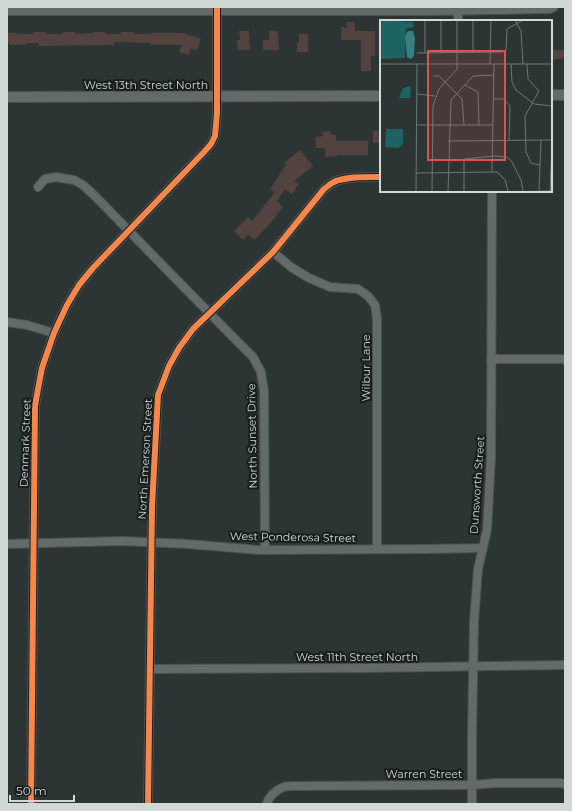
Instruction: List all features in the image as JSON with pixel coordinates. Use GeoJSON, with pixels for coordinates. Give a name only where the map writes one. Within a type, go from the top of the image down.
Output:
{"type":"FeatureCollection","features":[{"type":"Feature","properties":{"kind":"street"},"geometry":{"type":"LineString","coordinates":[[7,11],[98,9],[549,9],[554,7]]}},
{"type":"Feature","properties":{"kind":"street","name":"Denmark Street"},"geometry":{"type":"LineString","coordinates":[[31,804],[35,406],[42,368],[54,333],[67,305],[79,285],[93,268],[211,144],[216,125],[218,96],[217,9]]}},
{"type":"Feature","properties":{"kind":"street"},"geometry":{"type":"LineString","coordinates":[[458,9],[458,20]]}},
{"type":"Feature","properties":{"kind":"street"},"geometry":{"type":"LineString","coordinates":[[552,95],[565,95]]}},
{"type":"Feature","properties":{"kind":"street","name":"West 13th Street North"},"geometry":{"type":"LineString","coordinates":[[7,97],[380,96]]}},
{"type":"Feature","properties":{"kind":"street","name":"North Sunset Drive"},"geometry":{"type":"LineString","coordinates":[[38,187],[45,179],[56,177],[74,180],[83,185],[232,334],[253,357],[261,372],[264,391],[265,550]]}},
{"type":"Feature","properties":{"kind":"street","name":"North Emerson Street"},"geometry":{"type":"LineString","coordinates":[[148,804],[151,542],[158,395],[169,366],[192,329],[273,252],[324,189],[333,182],[347,178],[380,177]]}},
{"type":"Feature","properties":{"kind":"street","name":"Dunsworth Street"},"geometry":{"type":"LineString","coordinates":[[472,804],[474,622],[478,569],[487,530],[491,458],[492,192]]}},
{"type":"Feature","properties":{"kind":"street","name":"Wilbur Lane"},"geometry":{"type":"LineString","coordinates":[[273,252],[291,267],[309,278],[330,287],[358,289],[368,296],[375,305],[377,319],[377,550]]}},
{"type":"Feature","properties":{"kind":"street"},"geometry":{"type":"LineString","coordinates":[[7,322],[27,325],[54,333]]}},
{"type":"Feature","properties":{"kind":"street"},"geometry":{"type":"LineString","coordinates":[[491,359],[565,360]]}},
{"type":"Feature","properties":{"kind":"street","name":"West Ponderosa Street"},"geometry":{"type":"LineString","coordinates":[[7,544],[123,541],[188,544],[258,550],[483,548]]}},
{"type":"Feature","properties":{"kind":"street","name":"West 11th Street North"},"geometry":{"type":"LineString","coordinates":[[150,669],[565,665]]}},
{"type":"Feature","properties":{"kind":"street","name":"Warren Street"},"geometry":{"type":"LineString","coordinates":[[267,804],[267,801],[274,793],[282,788],[294,786],[472,785],[496,783],[565,784]]}},
{"type":"Feature","properties":{"kind":"building"},"geometry":{"type":"Polygon","coordinates":[[[347,22],[355,22],[355,31],[375,31],[375,56],[371,56],[371,71],[361,71],[361,40],[341,40],[341,27],[347,28],[347,22]]]}},
{"type":"Feature","properties":{"kind":"building"},"geometry":{"type":"Polygon","coordinates":[[[239,31],[249,31],[250,50],[238,50],[237,40],[240,40],[239,31]]]}},
{"type":"Feature","properties":{"kind":"building"},"geometry":{"type":"Polygon","coordinates":[[[269,31],[278,31],[279,50],[263,50],[263,40],[269,40],[269,31]]]}},
{"type":"Feature","properties":{"kind":"building"},"geometry":{"type":"Polygon","coordinates":[[[33,32],[46,32],[46,34],[63,34],[63,32],[75,32],[75,34],[93,32],[105,32],[105,34],[121,34],[121,32],[134,32],[134,34],[183,33],[201,39],[197,50],[191,49],[189,55],[179,52],[182,45],[151,45],[151,43],[114,42],[114,45],[39,46],[39,43],[9,45],[9,43],[7,43],[7,33],[34,34],[33,32]]]}},
{"type":"Feature","properties":{"kind":"building"},"geometry":{"type":"Polygon","coordinates":[[[299,34],[308,34],[308,52],[297,52],[299,34]]]}},
{"type":"Feature","properties":{"kind":"building"},"geometry":{"type":"Polygon","coordinates":[[[552,50],[565,50],[565,58],[552,60],[552,50]]]}},
{"type":"Feature","properties":{"kind":"building"},"geometry":{"type":"Polygon","coordinates":[[[331,131],[331,135],[336,135],[336,141],[368,141],[368,155],[337,155],[325,157],[325,148],[316,148],[315,137],[323,136],[322,132],[331,131]]]}},
{"type":"Feature","properties":{"kind":"building"},"geometry":{"type":"Polygon","coordinates":[[[373,131],[380,131],[380,143],[373,143],[373,131]]]}},
{"type":"Feature","properties":{"kind":"building"},"geometry":{"type":"Polygon","coordinates":[[[300,150],[313,166],[294,181],[299,184],[292,194],[285,189],[277,201],[283,207],[269,225],[254,240],[248,235],[243,240],[234,231],[248,217],[252,221],[275,192],[270,189],[286,165],[284,163],[300,150]]]}},
{"type":"Feature","properties":{"kind":"cycle path"},"geometry":{"type":"LineString","coordinates":[[31,804],[35,406],[42,368],[54,333],[67,305],[79,285],[93,268],[204,152],[211,144],[215,136],[217,112],[217,7]]}},
{"type":"Feature","properties":{"kind":"cycle path"},"geometry":{"type":"LineString","coordinates":[[148,804],[152,507],[158,395],[169,366],[179,348],[193,329],[273,252],[324,189],[332,183],[342,179],[356,177],[380,177]]}}]}
